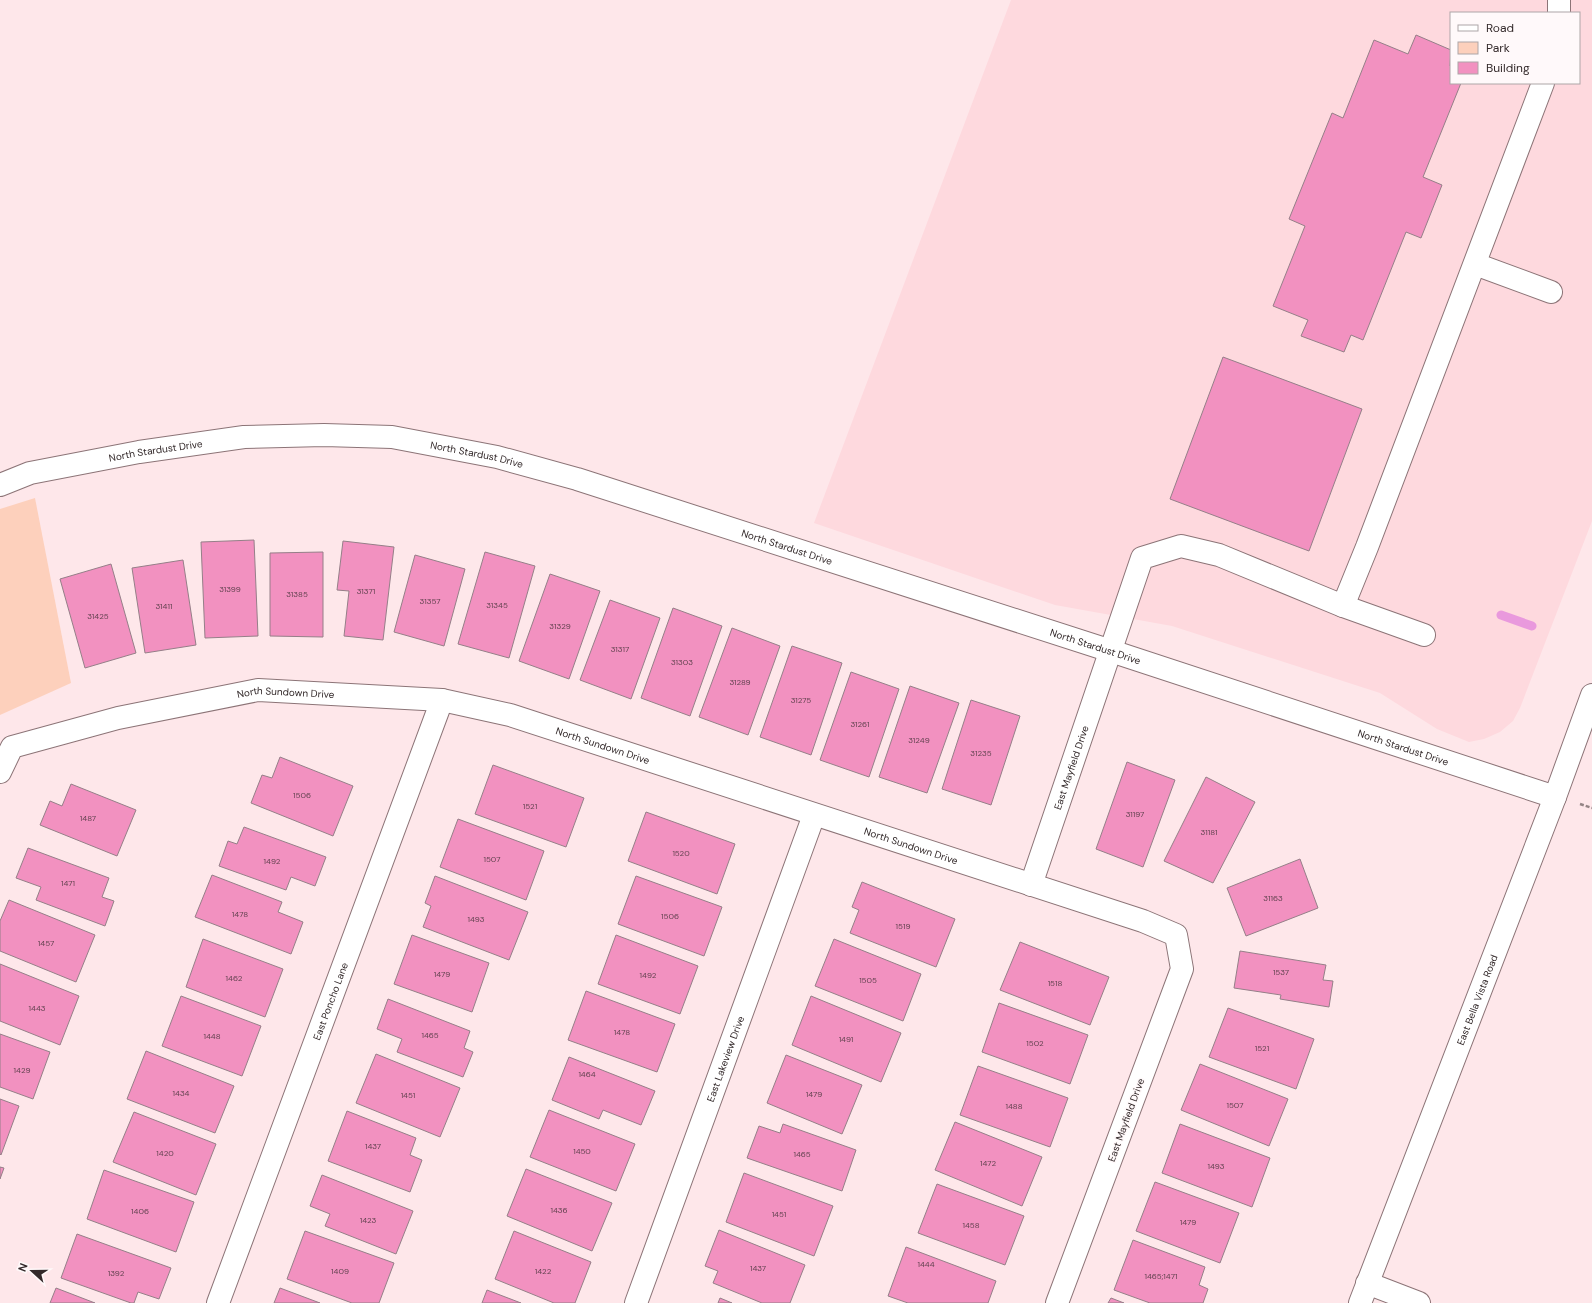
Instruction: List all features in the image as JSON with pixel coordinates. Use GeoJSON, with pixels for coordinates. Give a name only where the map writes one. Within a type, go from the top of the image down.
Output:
{"type":"FeatureCollection","features":[{"type":"Feature","properties":{"kind":"street"},"geometry":{"type":"LineString","coordinates":[[1559,0],[1559,12]]}},
{"type":"Feature","properties":{"kind":"street"},"geometry":{"type":"LineString","coordinates":[[1424,636],[1343,606],[1370,540],[1543,84]]}},
{"type":"Feature","properties":{"kind":"street"},"geometry":{"type":"LineString","coordinates":[[1475,264],[1551,292]]}},
{"type":"Feature","properties":{"kind":"street","name":"North Stardust Drive"},"geometry":{"type":"LineString","coordinates":[[0,485],[30,473],[139,452],[244,437],[324,435],[392,437],[497,457],[577,479],[1110,651],[1555,797]]}},
{"type":"Feature","properties":{"kind":"street","name":"East Mayfield Drive"},"geometry":{"type":"LineString","coordinates":[[1031,885],[1142,558],[1181,546],[1220,555],[1343,606]]}},
{"type":"Feature","properties":{"kind":"street","name":"North Sundown Drive"},"geometry":{"type":"LineString","coordinates":[[0,772],[12,747],[118,718],[258,690],[442,700],[510,715],[1143,921],[1176,935]]}},
{"type":"Feature","properties":{"kind":"street","name":"East Bella Vista Road"},"geometry":{"type":"LineString","coordinates":[[1364,1293],[1555,797],[1592,696]]}},
{"type":"Feature","properties":{"kind":"street","name":"East Poncho Lane"},"geometry":{"type":"LineString","coordinates":[[218,1303],[442,700]]}},
{"type":"Feature","properties":{"kind":"street","name":"East Lakeview Drive"},"geometry":{"type":"LineString","coordinates":[[636,1303],[814,815]]}},
{"type":"Feature","properties":{"kind":"street","name":"East Mayfield Drive"},"geometry":{"type":"LineString","coordinates":[[1057,1303],[1182,969],[1176,935]]}},
{"type":"Feature","properties":{"kind":"street"},"geometry":{"type":"LineString","coordinates":[[1364,1293],[1419,1303]]}},
{"type":"Feature","properties":{"kind":"shaded area"},"geometry":{"type":"Polygon","coordinates":[[[1011,0],[1592,0],[1592,521],[1520,708],[1513,721],[1500,732],[1484,739],[1469,742],[1437,729],[1380,693],[1172,626],[1055,605],[814,523],[1011,0]]]}},
{"type":"Feature","properties":{"kind":"green space"},"geometry":{"type":"Polygon","coordinates":[[[35,498],[71,683],[0,715],[0,509],[35,498]]]}},
{"type":"Feature","properties":{"kind":"building"},"geometry":{"type":"Polygon","coordinates":[[[1416,35],[1450,50],[1450,84],[1461,84],[1423,177],[1442,185],[1421,238],[1406,232],[1363,340],[1351,335],[1344,352],[1301,336],[1308,320],[1273,306],[1305,226],[1289,219],[1332,113],[1343,118],[1374,40],[1408,54],[1416,35]]]}},
{"type":"Feature","properties":{"kind":"building"},"geometry":{"type":"Polygon","coordinates":[[[1223,357],[1362,409],[1309,551],[1170,499],[1223,357]]]}},
{"type":"Feature","properties":{"kind":"building"},"geometry":{"type":"Polygon","coordinates":[[[254,540],[258,636],[205,638],[201,542],[254,540]]]}},
{"type":"Feature","properties":{"kind":"building"},"geometry":{"type":"Polygon","coordinates":[[[343,541],[394,547],[383,640],[344,636],[349,591],[337,590],[343,541]]]}},
{"type":"Feature","properties":{"kind":"building"},"geometry":{"type":"Polygon","coordinates":[[[323,552],[323,637],[270,636],[270,553],[323,552]]]}},
{"type":"Feature","properties":{"kind":"building"},"geometry":{"type":"Polygon","coordinates":[[[485,552],[535,566],[509,658],[458,644],[485,552]]]}},
{"type":"Feature","properties":{"kind":"building"},"geometry":{"type":"Polygon","coordinates":[[[415,555],[465,569],[444,646],[394,632],[415,555]]]}},
{"type":"Feature","properties":{"kind":"building"},"geometry":{"type":"Polygon","coordinates":[[[183,560],[196,645],[145,653],[132,568],[183,560]]]}},
{"type":"Feature","properties":{"kind":"building"},"geometry":{"type":"Polygon","coordinates":[[[111,564],[136,653],[85,668],[60,579],[111,564]]]}},
{"type":"Feature","properties":{"kind":"building"},"geometry":{"type":"Polygon","coordinates":[[[550,574],[600,591],[569,679],[519,661],[550,574]]]}},
{"type":"Feature","properties":{"kind":"building"},"geometry":{"type":"Polygon","coordinates":[[[610,600],[660,618],[631,699],[580,680],[610,600]]]}},
{"type":"Feature","properties":{"kind":"building"},"geometry":{"type":"Polygon","coordinates":[[[673,608],[722,626],[690,716],[641,698],[673,608]]]}},
{"type":"Feature","properties":{"kind":"building"},"geometry":{"type":"Polygon","coordinates":[[[732,628],[780,646],[748,735],[699,717],[732,628]]]}},
{"type":"Feature","properties":{"kind":"building"},"geometry":{"type":"Polygon","coordinates":[[[792,646],[842,663],[811,755],[760,737],[792,646]]]}},
{"type":"Feature","properties":{"kind":"building"},"geometry":{"type":"Polygon","coordinates":[[[851,672],[899,689],[869,777],[820,760],[851,672]]]}},
{"type":"Feature","properties":{"kind":"building"},"geometry":{"type":"Polygon","coordinates":[[[910,686],[959,703],[927,793],[879,777],[910,686]]]}},
{"type":"Feature","properties":{"kind":"building"},"geometry":{"type":"Polygon","coordinates":[[[971,700],[1020,716],[991,805],[942,789],[971,700]]]}},
{"type":"Feature","properties":{"kind":"building"},"geometry":{"type":"Polygon","coordinates":[[[280,757],[353,786],[333,836],[251,803],[262,775],[272,778],[280,757]]]}},
{"type":"Feature","properties":{"kind":"building"},"geometry":{"type":"Polygon","coordinates":[[[1127,762],[1175,780],[1143,867],[1096,849],[1127,762]]]}},
{"type":"Feature","properties":{"kind":"building"},"geometry":{"type":"Polygon","coordinates":[[[493,765],[584,798],[566,847],[475,814],[493,765]]]}},
{"type":"Feature","properties":{"kind":"building"},"geometry":{"type":"Polygon","coordinates":[[[1206,777],[1255,802],[1213,883],[1164,861],[1206,777]]]}},
{"type":"Feature","properties":{"kind":"building"},"geometry":{"type":"Polygon","coordinates":[[[71,784],[136,810],[117,856],[40,825],[50,801],[62,806],[71,784]]]}},
{"type":"Feature","properties":{"kind":"building"},"geometry":{"type":"Polygon","coordinates":[[[646,812],[735,844],[717,894],[628,861],[646,812]]]}},
{"type":"Feature","properties":{"kind":"building"},"geometry":{"type":"Polygon","coordinates":[[[458,819],[544,851],[526,900],[440,867],[458,819]]]}},
{"type":"Feature","properties":{"kind":"building"},"geometry":{"type":"Polygon","coordinates":[[[244,827],[326,857],[315,886],[291,877],[286,890],[219,866],[228,841],[237,844],[244,827]]]}},
{"type":"Feature","properties":{"kind":"building"},"geometry":{"type":"Polygon","coordinates":[[[28,848],[109,878],[102,897],[114,901],[105,926],[36,900],[41,887],[16,878],[28,848]]]}},
{"type":"Feature","properties":{"kind":"building"},"geometry":{"type":"Polygon","coordinates":[[[1300,859],[1318,908],[1246,936],[1227,888],[1300,859]]]}},
{"type":"Feature","properties":{"kind":"building"},"geometry":{"type":"Polygon","coordinates":[[[212,875],[282,902],[278,912],[303,922],[291,954],[195,917],[212,875]]]}},
{"type":"Feature","properties":{"kind":"building"},"geometry":{"type":"Polygon","coordinates":[[[435,876],[528,912],[509,960],[423,927],[431,906],[425,903],[435,876]]]}},
{"type":"Feature","properties":{"kind":"building"},"geometry":{"type":"Polygon","coordinates":[[[636,876],[722,907],[704,956],[618,924],[636,876]]]}},
{"type":"Feature","properties":{"kind":"building"},"geometry":{"type":"Polygon","coordinates":[[[862,882],[955,919],[936,967],[850,933],[859,910],[852,907],[862,882]]]}},
{"type":"Feature","properties":{"kind":"building"},"geometry":{"type":"Polygon","coordinates":[[[9,900],[95,935],[76,982],[0,951],[0,921],[9,900]]]}},
{"type":"Feature","properties":{"kind":"building"},"geometry":{"type":"Polygon","coordinates":[[[412,935],[489,963],[472,1012],[394,984],[412,935]]]}},
{"type":"Feature","properties":{"kind":"building"},"geometry":{"type":"Polygon","coordinates":[[[616,935],[698,966],[680,1014],[598,984],[616,935]]]}},
{"type":"Feature","properties":{"kind":"building"},"geometry":{"type":"Polygon","coordinates":[[[203,939],[283,969],[265,1017],[186,987],[203,939]]]}},
{"type":"Feature","properties":{"kind":"building"},"geometry":{"type":"Polygon","coordinates":[[[834,939],[921,974],[903,1021],[815,986],[834,939]]]}},
{"type":"Feature","properties":{"kind":"building"},"geometry":{"type":"Polygon","coordinates":[[[1020,942],[1109,977],[1090,1025],[1000,990],[1020,942]]]}},
{"type":"Feature","properties":{"kind":"building"},"geometry":{"type":"Polygon","coordinates":[[[1240,951],[1326,965],[1323,980],[1333,981],[1329,1007],[1280,999],[1281,995],[1234,988],[1240,951]]]}},
{"type":"Feature","properties":{"kind":"building"},"geometry":{"type":"Polygon","coordinates":[[[0,964],[79,996],[60,1045],[0,1021],[0,964]]]}},
{"type":"Feature","properties":{"kind":"building"},"geometry":{"type":"Polygon","coordinates":[[[586,991],[675,1024],[657,1072],[568,1040],[586,991]]]}},
{"type":"Feature","properties":{"kind":"building"},"geometry":{"type":"Polygon","coordinates":[[[181,996],[261,1026],[242,1076],[162,1046],[181,996]]]}},
{"type":"Feature","properties":{"kind":"building"},"geometry":{"type":"Polygon","coordinates":[[[811,996],[901,1033],[881,1082],[792,1045],[811,996]]]}},
{"type":"Feature","properties":{"kind":"building"},"geometry":{"type":"Polygon","coordinates":[[[388,999],[470,1031],[464,1048],[473,1052],[463,1077],[397,1052],[402,1039],[377,1029],[388,999]]]}},
{"type":"Feature","properties":{"kind":"building"},"geometry":{"type":"Polygon","coordinates":[[[999,1003],[1088,1035],[1070,1084],[982,1052],[999,1003]]]}},
{"type":"Feature","properties":{"kind":"building"},"geometry":{"type":"Polygon","coordinates":[[[1228,1008],[1314,1039],[1296,1089],[1209,1057],[1228,1008]]]}},
{"type":"Feature","properties":{"kind":"building"},"geometry":{"type":"Polygon","coordinates":[[[0,1034],[50,1052],[33,1099],[0,1087],[0,1034]]]}},
{"type":"Feature","properties":{"kind":"building"},"geometry":{"type":"Polygon","coordinates":[[[146,1051],[234,1086],[215,1133],[127,1099],[146,1051]]]}},
{"type":"Feature","properties":{"kind":"building"},"geometry":{"type":"Polygon","coordinates":[[[376,1054],[460,1088],[440,1137],[356,1103],[376,1054]]]}},
{"type":"Feature","properties":{"kind":"building"},"geometry":{"type":"Polygon","coordinates":[[[786,1055],[862,1085],[842,1134],[767,1103],[786,1055]]]}},
{"type":"Feature","properties":{"kind":"building"},"geometry":{"type":"Polygon","coordinates":[[[569,1057],[655,1091],[641,1125],[603,1110],[599,1119],[552,1100],[569,1057]]]}},
{"type":"Feature","properties":{"kind":"building"},"geometry":{"type":"Polygon","coordinates":[[[1200,1064],[1288,1099],[1269,1146],[1181,1110],[1200,1064]]]}},
{"type":"Feature","properties":{"kind":"building"},"geometry":{"type":"Polygon","coordinates":[[[978,1066],[1068,1098],[1050,1147],[960,1115],[978,1066]]]}},
{"type":"Feature","properties":{"kind":"building"},"geometry":{"type":"Polygon","coordinates":[[[0,1099],[19,1106],[1,1155],[0,1154],[0,1099]]]}},
{"type":"Feature","properties":{"kind":"building"},"geometry":{"type":"Polygon","coordinates":[[[549,1110],[635,1144],[616,1191],[530,1157],[549,1110]]]}},
{"type":"Feature","properties":{"kind":"building"},"geometry":{"type":"Polygon","coordinates":[[[347,1111],[416,1138],[410,1155],[422,1160],[410,1192],[328,1161],[347,1111]]]}},
{"type":"Feature","properties":{"kind":"building"},"geometry":{"type":"Polygon","coordinates":[[[134,1112],[216,1144],[196,1195],[113,1162],[134,1112]]]}},
{"type":"Feature","properties":{"kind":"building"},"geometry":{"type":"Polygon","coordinates":[[[955,1122],[1042,1157],[1022,1206],[935,1170],[955,1122]]]}},
{"type":"Feature","properties":{"kind":"building"},"geometry":{"type":"Polygon","coordinates":[[[783,1124],[856,1150],[842,1191],[747,1158],[759,1126],[780,1133],[783,1124]]]}},
{"type":"Feature","properties":{"kind":"building"},"geometry":{"type":"Polygon","coordinates":[[[1180,1124],[1270,1158],[1252,1207],[1162,1173],[1180,1124]]]}},
{"type":"Feature","properties":{"kind":"building"},"geometry":{"type":"Polygon","coordinates":[[[0,1167],[4,1168],[0,1179],[0,1167]]]}},
{"type":"Feature","properties":{"kind":"building"},"geometry":{"type":"Polygon","coordinates":[[[526,1169],[612,1203],[592,1251],[507,1216],[526,1169]]]}},
{"type":"Feature","properties":{"kind":"building"},"geometry":{"type":"Polygon","coordinates":[[[104,1170],[194,1202],[176,1252],[87,1219],[104,1170]]]}},
{"type":"Feature","properties":{"kind":"building"},"geometry":{"type":"Polygon","coordinates":[[[744,1173],[833,1206],[814,1256],[726,1222],[744,1173]]]}},
{"type":"Feature","properties":{"kind":"building"},"geometry":{"type":"Polygon","coordinates":[[[322,1175],[413,1211],[396,1254],[325,1226],[330,1214],[310,1206],[322,1175]]]}},
{"type":"Feature","properties":{"kind":"building"},"geometry":{"type":"Polygon","coordinates":[[[1155,1182],[1239,1213],[1220,1263],[1136,1231],[1155,1182]]]}},
{"type":"Feature","properties":{"kind":"building"},"geometry":{"type":"Polygon","coordinates":[[[937,1184],[1024,1216],[1005,1265],[918,1233],[937,1184]]]}},
{"type":"Feature","properties":{"kind":"building"},"geometry":{"type":"Polygon","coordinates":[[[719,1230],[805,1265],[790,1303],[762,1303],[713,1283],[718,1271],[705,1266],[719,1230]]]}},
{"type":"Feature","properties":{"kind":"building"},"geometry":{"type":"Polygon","coordinates":[[[305,1231],[394,1263],[379,1303],[352,1303],[287,1279],[305,1231]]]}},
{"type":"Feature","properties":{"kind":"building"},"geometry":{"type":"Polygon","coordinates":[[[514,1231],[591,1262],[575,1303],[554,1303],[495,1279],[514,1231]]]}},
{"type":"Feature","properties":{"kind":"building"},"geometry":{"type":"Polygon","coordinates":[[[77,1234],[171,1268],[159,1299],[138,1292],[134,1303],[131,1303],[61,1278],[77,1234]]]}},
{"type":"Feature","properties":{"kind":"building"},"geometry":{"type":"Polygon","coordinates":[[[1133,1240],[1205,1267],[1199,1285],[1208,1289],[1203,1303],[1150,1303],[1114,1290],[1133,1240]]]}},
{"type":"Feature","properties":{"kind":"building"},"geometry":{"type":"Polygon","coordinates":[[[906,1247],[996,1281],[988,1303],[908,1303],[888,1296],[906,1247]]]}},
{"type":"Feature","properties":{"kind":"building"},"geometry":{"type":"Polygon","coordinates":[[[56,1288],[95,1303],[50,1303],[56,1288]]]}},
{"type":"Feature","properties":{"kind":"building"},"geometry":{"type":"Polygon","coordinates":[[[280,1288],[320,1303],[274,1303],[280,1288]]]}},
{"type":"Feature","properties":{"kind":"building"},"geometry":{"type":"Polygon","coordinates":[[[487,1290],[521,1303],[482,1303],[487,1290]]]}},
{"type":"Feature","properties":{"kind":"building"},"geometry":{"type":"Polygon","coordinates":[[[720,1298],[732,1303],[718,1303],[720,1298]]]}},
{"type":"Feature","properties":{"kind":"building"},"geometry":{"type":"Polygon","coordinates":[[[1111,1298],[1124,1303],[1108,1303],[1111,1298]]]}},
{"type":"Feature","properties":{"kind":"waterway"},"geometry":{"type":"LineString","coordinates":[[1501,615],[1532,626]]}}]}
